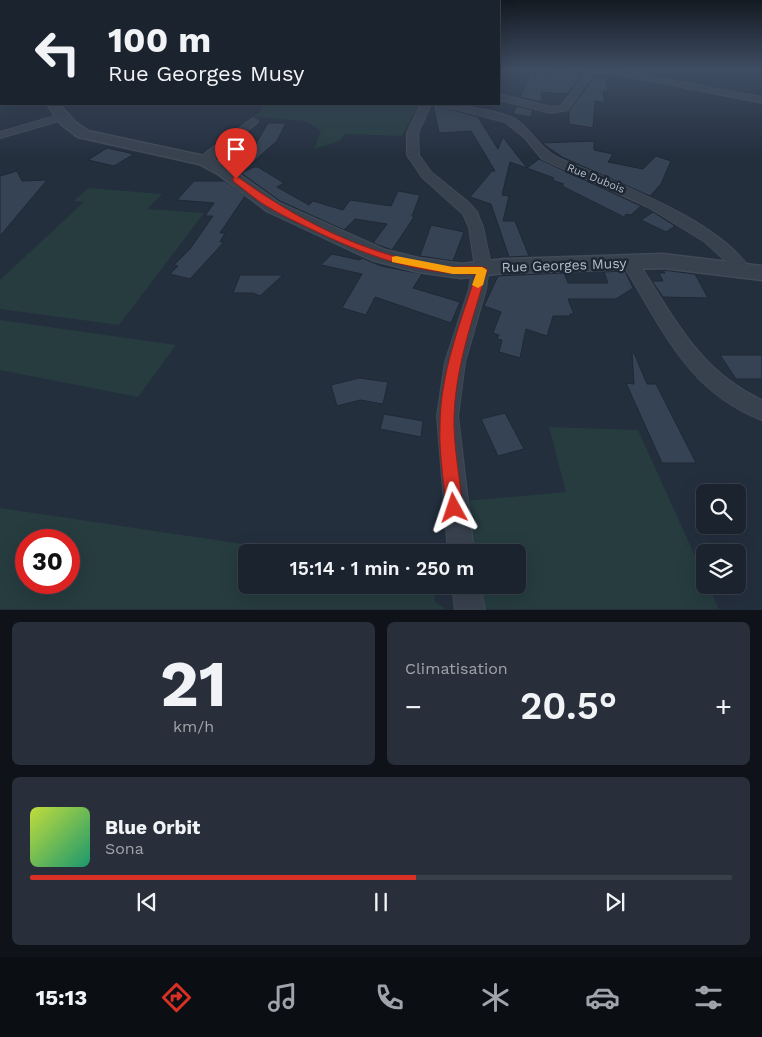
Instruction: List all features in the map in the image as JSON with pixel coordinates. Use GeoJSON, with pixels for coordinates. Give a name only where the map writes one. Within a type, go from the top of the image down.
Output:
{"type":"FeatureCollection","features":[{"type":"Feature","properties":{"kind":"street"},"geometry":{"type":"LineString","coordinates":[[505,98],[551,110],[564,108],[571,98]]}},
{"type":"Feature","properties":{"kind":"street","name":"Rue Georges Musy"},"geometry":{"type":"LineString","coordinates":[[55,105],[62,117],[73,128],[83,134],[204,160],[224,171],[273,206],[370,252],[418,266],[453,271],[482,270],[505,266],[663,261],[753,273]]}},
{"type":"Feature","properties":{"kind":"street"},"geometry":{"type":"LineString","coordinates":[[425,105],[412,130],[410,143],[412,154],[418,165],[428,176],[471,213],[476,224],[482,270],[460,342],[447,407],[448,445],[460,544]]}},
{"type":"Feature","properties":{"kind":"street","name":"Rue Dubois"},"geometry":{"type":"LineString","coordinates":[[444,105],[514,123],[546,156],[653,204],[710,240],[753,273]]}},
{"type":"Feature","properties":{"kind":"street"},"geometry":{"type":"LineString","coordinates":[[0,135],[62,117]]}},
{"type":"Feature","properties":{"kind":"street"},"geometry":{"type":"LineString","coordinates":[[204,160],[253,121]]}},
{"type":"Feature","properties":{"kind":"street"},"geometry":{"type":"LineString","coordinates":[[630,263],[695,362],[715,383],[735,397],[762,410]]}},
{"type":"Feature","properties":{"kind":"street"},"geometry":{"type":"LineString","coordinates":[[467,594],[470,610]]}},
{"type":"Feature","properties":{"kind":"green space"},"geometry":{"type":"Polygon","coordinates":[[[260,105],[418,105],[402,136],[345,134],[340,141],[314,149],[321,131],[306,121],[253,117],[263,110],[260,105]]]}},
{"type":"Feature","properties":{"kind":"green space"},"geometry":{"type":"Polygon","coordinates":[[[88,188],[162,194],[147,209],[204,213],[119,325],[0,309],[0,280],[84,202],[74,201],[88,188]]]}},
{"type":"Feature","properties":{"kind":"green space"},"geometry":{"type":"Polygon","coordinates":[[[0,320],[176,345],[138,397],[0,370],[0,320]]]}},
{"type":"Feature","properties":{"kind":"green space"},"geometry":{"type":"Polygon","coordinates":[[[549,427],[638,430],[696,558],[696,594],[712,594],[719,609],[482,609],[480,594],[526,594],[526,544],[472,544],[465,501],[566,492],[549,427]]]}},
{"type":"Feature","properties":{"kind":"green space"},"geometry":{"type":"Polygon","coordinates":[[[0,508],[242,544],[238,544],[238,594],[435,594],[435,602],[446,609],[0,609],[0,508]]]}},
{"type":"Feature","properties":{"kind":"building"},"geometry":{"type":"Polygon","coordinates":[[[526,98],[542,98],[542,101],[526,98]]]}},
{"type":"Feature","properties":{"kind":"building"},"geometry":{"type":"Polygon","coordinates":[[[578,98],[604,98],[605,103],[595,101],[593,128],[569,124],[569,111],[578,98]]]}},
{"type":"Feature","properties":{"kind":"building"},"geometry":{"type":"Polygon","coordinates":[[[433,105],[478,117],[498,149],[503,137],[527,168],[539,159],[641,206],[631,215],[626,214],[624,217],[562,186],[564,184],[552,180],[554,178],[510,162],[502,195],[509,196],[503,221],[515,221],[529,256],[509,257],[491,204],[470,197],[492,171],[495,171],[471,131],[439,133],[433,105]]]}},
{"type":"Feature","properties":{"kind":"building"},"geometry":{"type":"Polygon","coordinates":[[[516,106],[533,110],[531,117],[513,114],[516,106]]]}},
{"type":"Feature","properties":{"kind":"building"},"geometry":{"type":"Polygon","coordinates":[[[268,123],[286,123],[277,141],[243,171],[241,169],[268,123]]]}},
{"type":"Feature","properties":{"kind":"building"},"geometry":{"type":"Polygon","coordinates":[[[594,141],[594,150],[613,154],[608,162],[643,169],[656,156],[671,161],[661,184],[650,196],[562,157],[542,143],[594,141]]]}},
{"type":"Feature","properties":{"kind":"building"},"geometry":{"type":"Polygon","coordinates":[[[107,148],[134,154],[114,166],[88,160],[107,148]]]}},
{"type":"Feature","properties":{"kind":"building"},"geometry":{"type":"Polygon","coordinates":[[[258,167],[284,183],[277,187],[309,205],[313,201],[343,210],[350,200],[391,206],[398,191],[420,195],[412,216],[414,217],[392,250],[373,243],[387,224],[355,219],[344,230],[280,201],[241,173],[258,167]]]}},
{"type":"Feature","properties":{"kind":"building"},"geometry":{"type":"Polygon","coordinates":[[[17,171],[22,181],[47,180],[0,236],[0,176],[17,171]]]}},
{"type":"Feature","properties":{"kind":"building"},"geometry":{"type":"Polygon","coordinates":[[[194,181],[225,181],[245,196],[220,233],[225,233],[220,242],[224,242],[190,279],[170,274],[178,266],[174,265],[190,249],[213,216],[205,216],[214,203],[177,200],[194,181]]]}},
{"type":"Feature","properties":{"kind":"building"},"geometry":{"type":"Polygon","coordinates":[[[653,212],[675,226],[666,232],[641,220],[653,212]]]}},
{"type":"Feature","properties":{"kind":"building"},"geometry":{"type":"Polygon","coordinates":[[[431,225],[464,232],[453,261],[420,256],[431,225]]]}},
{"type":"Feature","properties":{"kind":"building"},"geometry":{"type":"Polygon","coordinates":[[[332,254],[360,260],[362,258],[381,266],[422,274],[413,288],[460,302],[451,323],[375,297],[366,315],[342,308],[362,274],[321,265],[332,254]]]}},
{"type":"Feature","properties":{"kind":"building"},"geometry":{"type":"Polygon","coordinates":[[[663,270],[695,274],[708,298],[663,297],[652,281],[663,281],[659,273],[665,273],[663,270]]]}},
{"type":"Feature","properties":{"kind":"building"},"geometry":{"type":"Polygon","coordinates":[[[625,271],[633,288],[616,299],[568,299],[574,314],[570,314],[571,316],[553,316],[547,336],[526,329],[520,358],[499,352],[502,340],[497,339],[499,335],[493,333],[501,312],[484,306],[498,276],[564,273],[568,283],[608,283],[604,272],[625,271]]]}},
{"type":"Feature","properties":{"kind":"building"},"geometry":{"type":"Polygon","coordinates":[[[240,275],[283,275],[260,296],[253,293],[233,293],[240,275]]]}},
{"type":"Feature","properties":{"kind":"building"},"geometry":{"type":"Polygon","coordinates":[[[632,353],[634,353],[647,384],[656,384],[696,463],[662,463],[626,383],[634,384],[632,353]]]}},
{"type":"Feature","properties":{"kind":"building"},"geometry":{"type":"Polygon","coordinates":[[[720,355],[762,355],[762,379],[736,379],[720,355]]]}},
{"type":"Feature","properties":{"kind":"building"},"geometry":{"type":"Polygon","coordinates":[[[359,378],[388,382],[383,404],[360,400],[337,406],[331,385],[359,378]]]}},
{"type":"Feature","properties":{"kind":"building"},"geometry":{"type":"Polygon","coordinates":[[[505,413],[524,449],[498,456],[481,419],[505,413]]]}},
{"type":"Feature","properties":{"kind":"building"},"geometry":{"type":"Polygon","coordinates":[[[384,414],[423,421],[421,437],[380,429],[384,414]]]}},
{"type":"Feature","properties":{"kind":"slow traffic"},"geometry":{"type":"LineString","coordinates":[[396,260],[418,266],[453,271],[482,270],[478,285]]}},
{"type":"Feature","properties":{"kind":"route"},"geometry":{"type":"LineString","coordinates":[[236,179],[273,206],[345,242],[379,255],[418,266],[453,271],[482,270],[460,342],[447,407],[454,508]]}}]}
